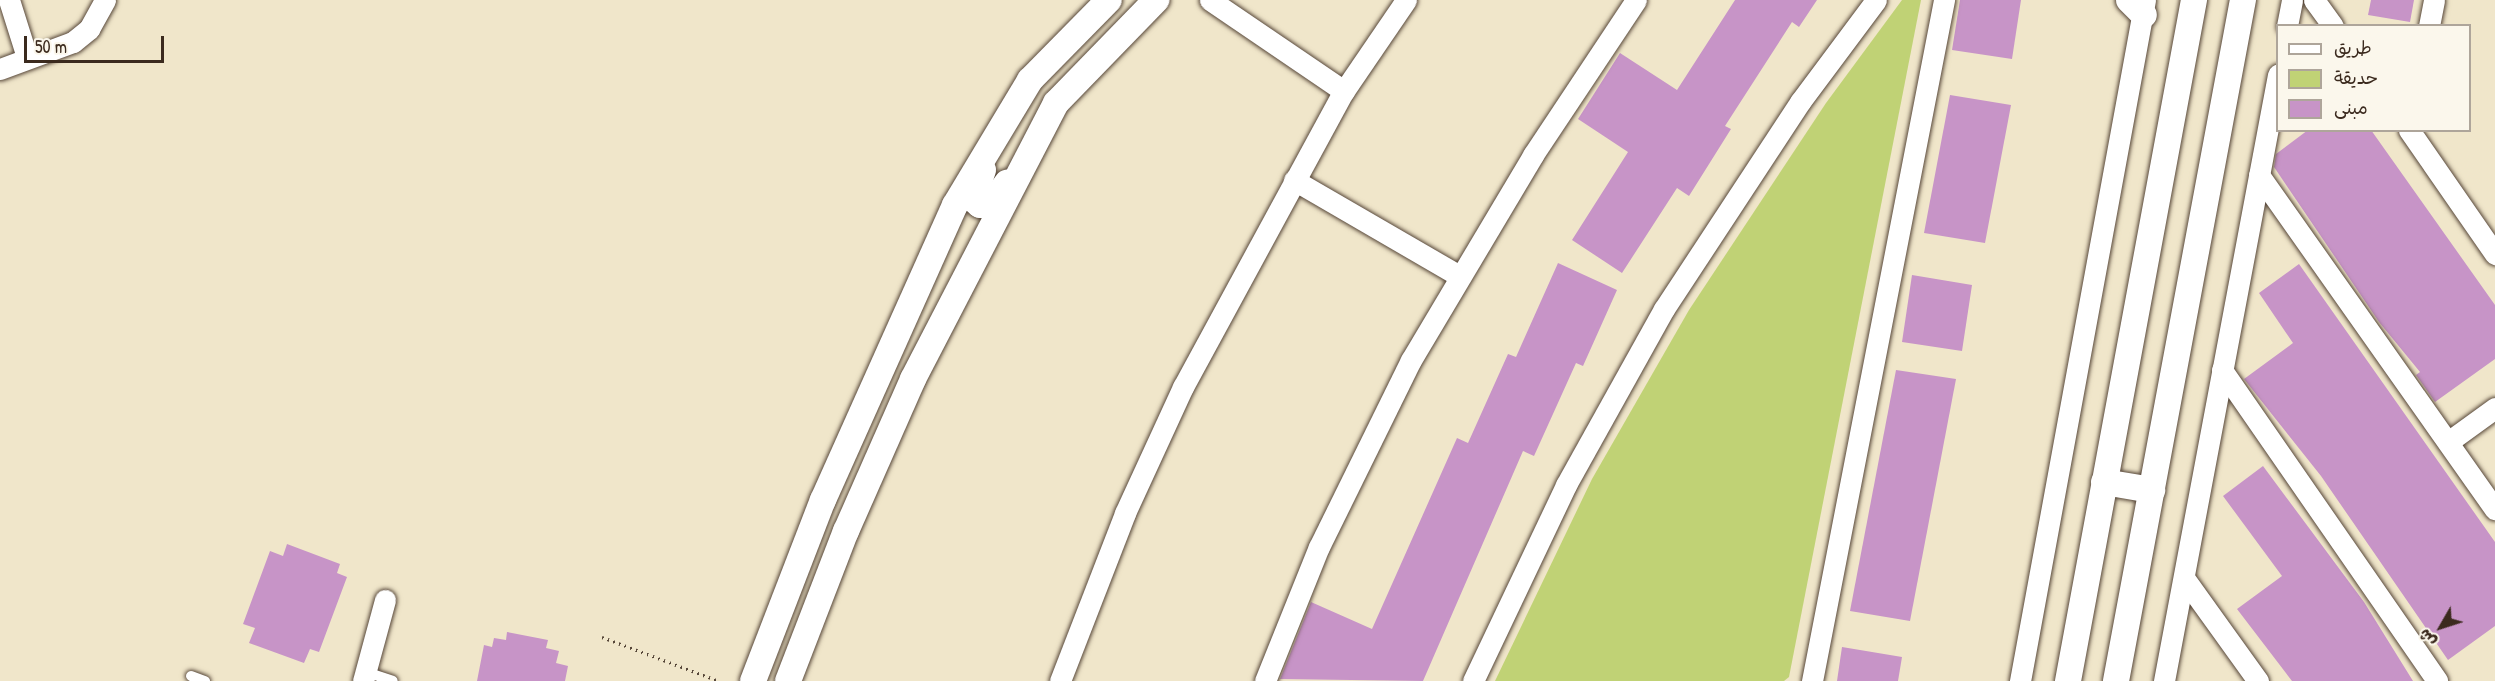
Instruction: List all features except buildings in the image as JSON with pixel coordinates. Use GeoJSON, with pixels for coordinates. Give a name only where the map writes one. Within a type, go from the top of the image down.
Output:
{"type":"FeatureCollection","features":[{"type":"Feature","properties":{"kind":"street"},"geometry":{"type":"LineString","coordinates":[[9,0],[8,16],[27,57]]}},
{"type":"Feature","properties":{"kind":"street"},"geometry":{"type":"LineString","coordinates":[[0,69],[27,57],[73,42],[89,29],[105,0]]}},
{"type":"Feature","properties":{"kind":"street"},"geometry":{"type":"LineString","coordinates":[[753,681],[819,509],[955,205],[1030,80],[1109,0]]}},
{"type":"Feature","properties":{"kind":"street"},"geometry":{"type":"LineString","coordinates":[[788,681],[850,520],[963,281],[1056,103],[1076,77],[1156,0]]}},
{"type":"Feature","properties":{"kind":"street"},"geometry":{"type":"LineString","coordinates":[[1210,0],[1344,91]]}},
{"type":"Feature","properties":{"kind":"street"},"geometry":{"type":"LineString","coordinates":[[1060,681],[1125,513],[1183,387],[1344,91],[1406,0]]}},
{"type":"Feature","properties":{"kind":"street"},"geometry":{"type":"LineString","coordinates":[[1265,681],[1362,454],[1458,275],[1636,0]]}},
{"type":"Feature","properties":{"kind":"street"},"geometry":{"type":"LineString","coordinates":[[1473,681],[1566,485],[1664,309],[1800,102],[1876,0]]}},
{"type":"Feature","properties":{"kind":"street"},"geometry":{"type":"LineString","coordinates":[[1812,681],[1944,0]]}},
{"type":"Feature","properties":{"kind":"street"},"geometry":{"type":"LineString","coordinates":[[2183,0],[2189,28]]}},
{"type":"Feature","properties":{"kind":"street"},"geometry":{"type":"LineString","coordinates":[[2068,681],[2194,0]]}},
{"type":"Feature","properties":{"kind":"street"},"geometry":{"type":"LineString","coordinates":[[2116,681],[2243,0]]}},
{"type":"Feature","properties":{"kind":"street"},"geometry":{"type":"LineString","coordinates":[[2287,24],[2292,0]]}},
{"type":"Feature","properties":{"kind":"street"},"geometry":{"type":"LineString","coordinates":[[2314,0],[2332,24]]}},
{"type":"Feature","properties":{"kind":"street"},"geometry":{"type":"LineString","coordinates":[[2429,24],[2434,0]]}},
{"type":"Feature","properties":{"kind":"street"},"geometry":{"type":"LineString","coordinates":[[2020,681],[2139,5]]}},
{"type":"Feature","properties":{"kind":"street"},"geometry":{"type":"LineString","coordinates":[[2164,681],[2276,81]]}},
{"type":"Feature","properties":{"kind":"street"},"geometry":{"type":"LineString","coordinates":[[998,131],[974,194],[980,205],[993,202],[1034,147]]}},
{"type":"Feature","properties":{"kind":"street"},"geometry":{"type":"LineString","coordinates":[[2410,132],[2495,254]]}},
{"type":"Feature","properties":{"kind":"street"},"geometry":{"type":"LineString","coordinates":[[2259,175],[2495,509]]}},
{"type":"Feature","properties":{"kind":"street"},"geometry":{"type":"LineString","coordinates":[[1294,180],[1458,275]]}},
{"type":"Feature","properties":{"kind":"street"},"geometry":{"type":"LineString","coordinates":[[932,260],[959,226],[968,226],[974,234],[963,281]]}},
{"type":"Feature","properties":{"kind":"street"},"geometry":{"type":"LineString","coordinates":[[2222,370],[2437,681]]}},
{"type":"Feature","properties":{"kind":"street"},"geometry":{"type":"LineString","coordinates":[[2448,442],[2495,408]]}},
{"type":"Feature","properties":{"kind":"street"},"geometry":{"type":"LineString","coordinates":[[2104,482],[2152,490]]}},
{"type":"Feature","properties":{"kind":"street"},"geometry":{"type":"LineString","coordinates":[[2184,578],[2258,681]]}},
{"type":"Feature","properties":{"kind":"street"},"geometry":{"type":"LineString","coordinates":[[364,676],[386,600]]}},
{"type":"Feature","properties":{"kind":"lane"},"geometry":{"type":"LineString","coordinates":[[191,676],[205,681]]}},
{"type":"Feature","properties":{"kind":"lane"},"geometry":{"type":"LineString","coordinates":[[364,676],[393,681]]}},
{"type":"Feature","properties":{"kind":"path"},"geometry":{"type":"LineString","coordinates":[[602,637],[719,681]]}},
{"type":"Feature","properties":{"kind":"green space"},"geometry":{"type":"Polygon","coordinates":[[[1902,0],[1921,0],[1789,677],[1784,681],[1495,681],[1592,479],[1689,310],[1826,103],[1902,0]]]}}]}
